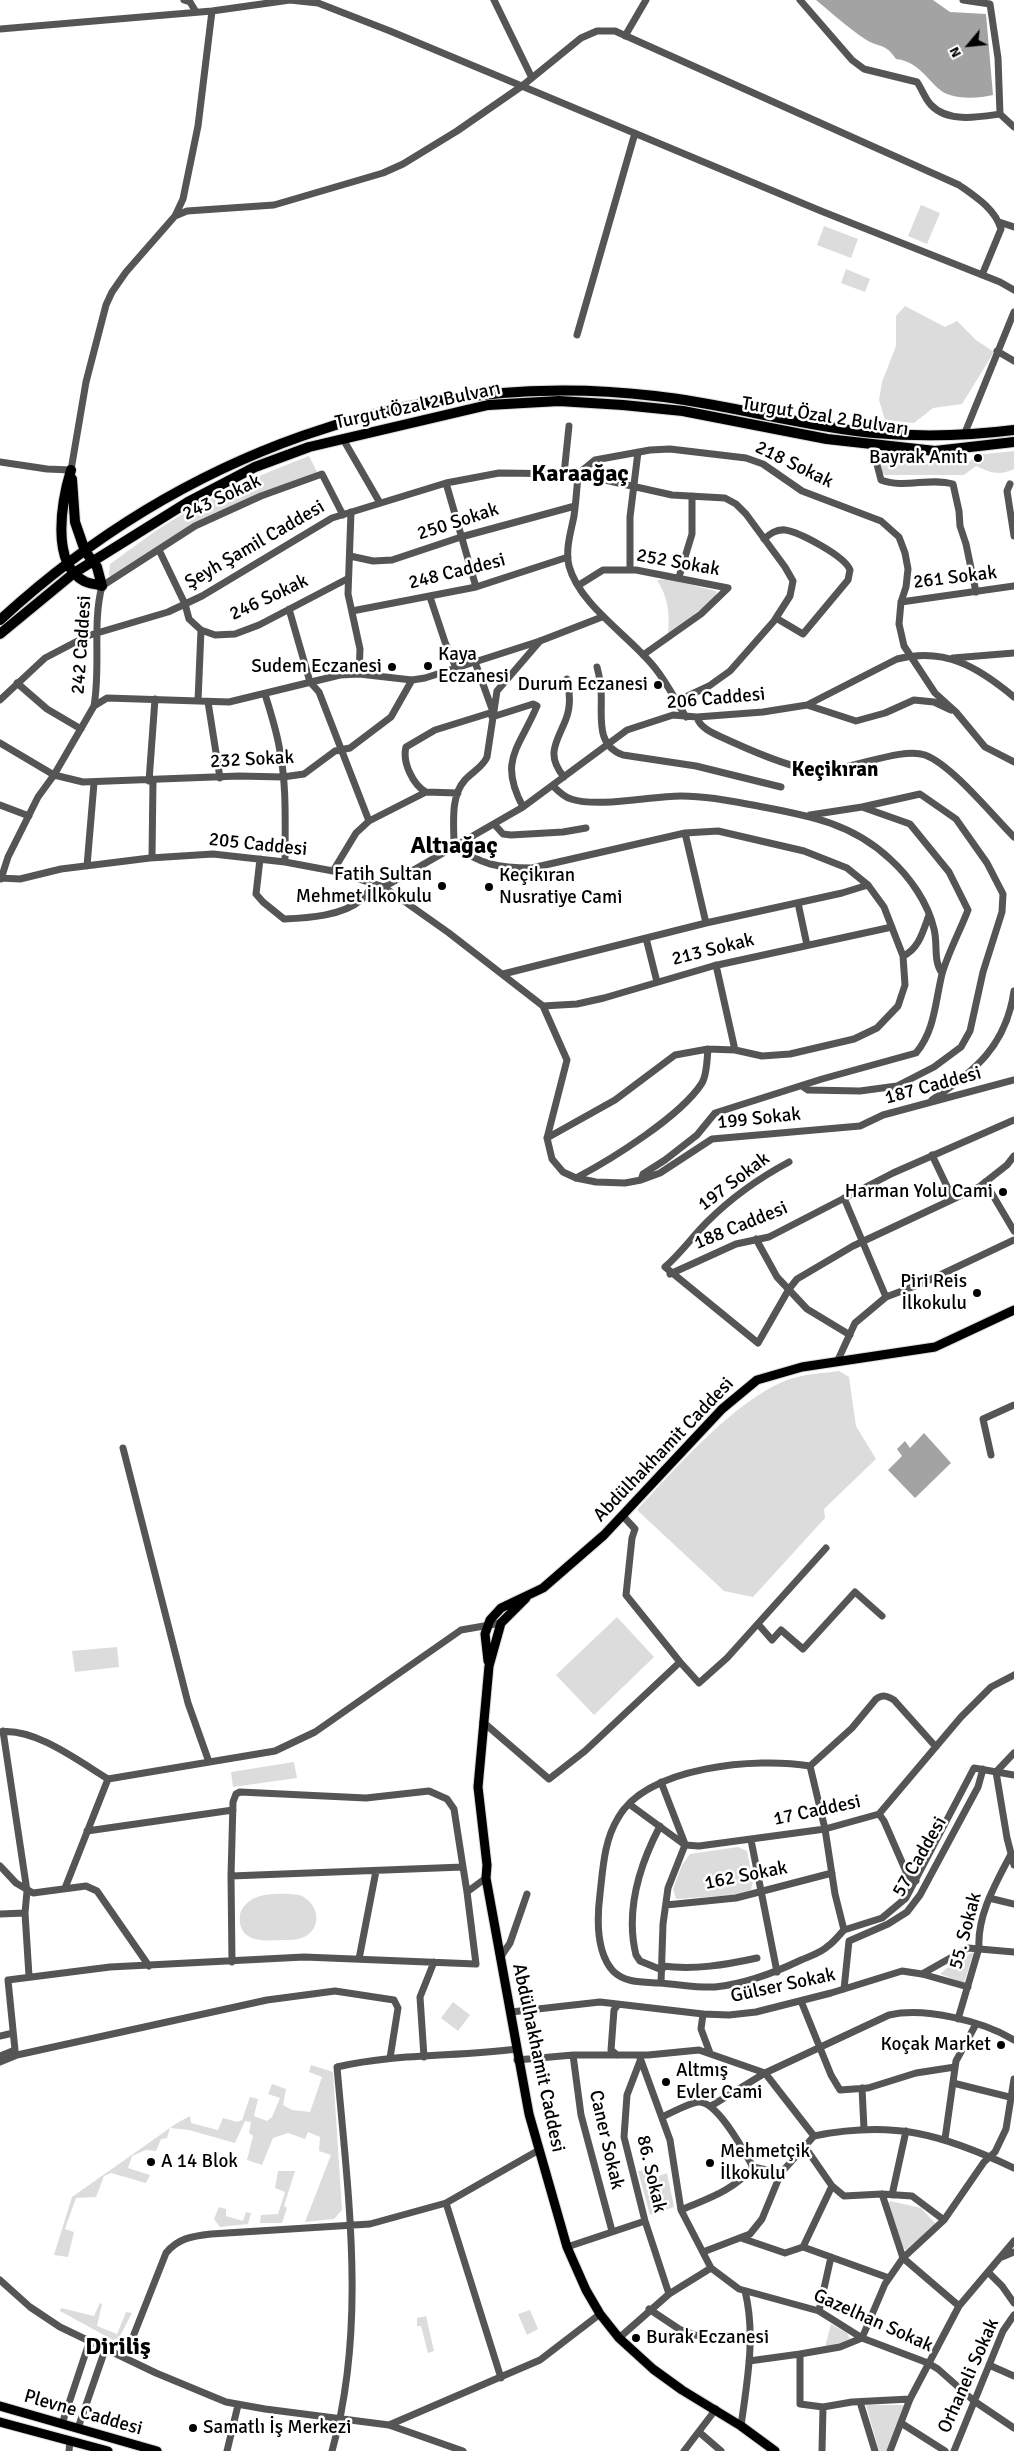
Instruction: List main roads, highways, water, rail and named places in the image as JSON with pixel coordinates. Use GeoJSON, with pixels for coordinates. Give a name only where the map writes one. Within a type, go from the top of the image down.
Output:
{"type":"FeatureCollection","features":[{"type":"Feature","properties":{"kind":"highway","name":"Turgut Özal 2 Bulvarı"},"geometry":{"type":"LineString","coordinates":[[0,620],[66,562],[159,500],[211,473],[286,441],[355,419],[400,408],[484,395],[574,391],[621,393],[721,406],[872,433],[964,435],[1014,430]]}},
{"type":"Feature","properties":{"kind":"highway","name":"Turgut Özal 2 Bulvarı"},"geometry":{"type":"LineString","coordinates":[[0,634],[74,573],[188,502],[255,467],[309,447],[488,405],[559,401],[684,411],[872,445],[935,451],[1014,442]]}},
{"type":"Feature","properties":{"kind":"highway"},"geometry":{"type":"LineString","coordinates":[[71,470],[75,522],[84,550],[94,561],[102,586],[84,582],[74,573],[66,562],[61,545],[62,517],[71,470]]}},
{"type":"Feature","properties":{"kind":"main road","name":"Abdülhakhamit Caddesi"},"geometry":{"type":"LineString","coordinates":[[489,1666],[485,1634],[488,1625],[542,1588],[604,1535],[722,1409],[757,1380],[802,1367],[935,1347],[1014,1310]]}},
{"type":"Feature","properties":{"kind":"main road","name":"Abdülhakhamit Caddesi"},"geometry":{"type":"LineString","coordinates":[[503,1615],[489,1666],[478,1787],[487,1866],[486,1878],[511,2012],[517,2060],[539,2150],[567,2247],[586,2290],[600,2314],[619,2338],[653,2369],[682,2390],[716,2409],[775,2451]]}},
{"type":"Feature","properties":{"kind":"main road","name":"Plevne Caddesi"},"geometry":{"type":"LineString","coordinates":[[0,2406],[157,2451]]}},
{"type":"Feature","properties":{"kind":"main road","name":"Plevne Caddesi"},"geometry":{"type":"LineString","coordinates":[[0,2422],[108,2451]]}},
{"type":"Feature","properties":{"kind":"place","name":"Bayrak Anıtı"},"geometry":{"type":"Point","coordinates":[978,458]}},
{"type":"Feature","properties":{"kind":"place","name":"Kaya Eczanesi"},"geometry":{"type":"Point","coordinates":[428,666]}},
{"type":"Feature","properties":{"kind":"place","name":"Sudem Eczanesi"},"geometry":{"type":"Point","coordinates":[392,667]}},
{"type":"Feature","properties":{"kind":"place","name":"Durum Eczanesi"},"geometry":{"type":"Point","coordinates":[658,685]}},
{"type":"Feature","properties":{"kind":"place","name":"Fatih Sultan Mehmet İlkokulu"},"geometry":{"type":"Point","coordinates":[442,886]}},
{"type":"Feature","properties":{"kind":"place","name":"Keçikıran Nusratiye Cami"},"geometry":{"type":"Point","coordinates":[489,887]}},
{"type":"Feature","properties":{"kind":"place","name":"Harman Yolu Cami"},"geometry":{"type":"Point","coordinates":[1003,1192]}},
{"type":"Feature","properties":{"kind":"place","name":"Piri Reis İlkokulu"},"geometry":{"type":"Point","coordinates":[977,1293]}},
{"type":"Feature","properties":{"kind":"place","name":"Koçak Market"},"geometry":{"type":"Point","coordinates":[1001,2045]}},
{"type":"Feature","properties":{"kind":"place","name":"Altmış Evler Cami"},"geometry":{"type":"Point","coordinates":[666,2082]}},
{"type":"Feature","properties":{"kind":"place","name":"A 14 Blok"},"geometry":{"type":"Point","coordinates":[151,2162]}},
{"type":"Feature","properties":{"kind":"place","name":"Mehmetçik İlkokulu"},"geometry":{"type":"Point","coordinates":[710,2163]}},
{"type":"Feature","properties":{"kind":"place","name":"Burak Eczanesi"},"geometry":{"type":"Point","coordinates":[636,2338]}},
{"type":"Feature","properties":{"kind":"place","name":"Samatlı İş Merkezi"},"geometry":{"type":"Point","coordinates":[193,2428]}},
{"type":"Feature","properties":{"kind":"district","name":"Karaağaç"},"geometry":{"type":"Point","coordinates":[580,475]}},
{"type":"Feature","properties":{"kind":"district","name":"Keçikıran"},"geometry":{"type":"Point","coordinates":[835,770]}},
{"type":"Feature","properties":{"kind":"district","name":"Altıağaç"},"geometry":{"type":"Point","coordinates":[454,847]}},
{"type":"Feature","properties":{"kind":"district","name":"Diriliş"},"geometry":{"type":"Point","coordinates":[118,2348]}}]}
